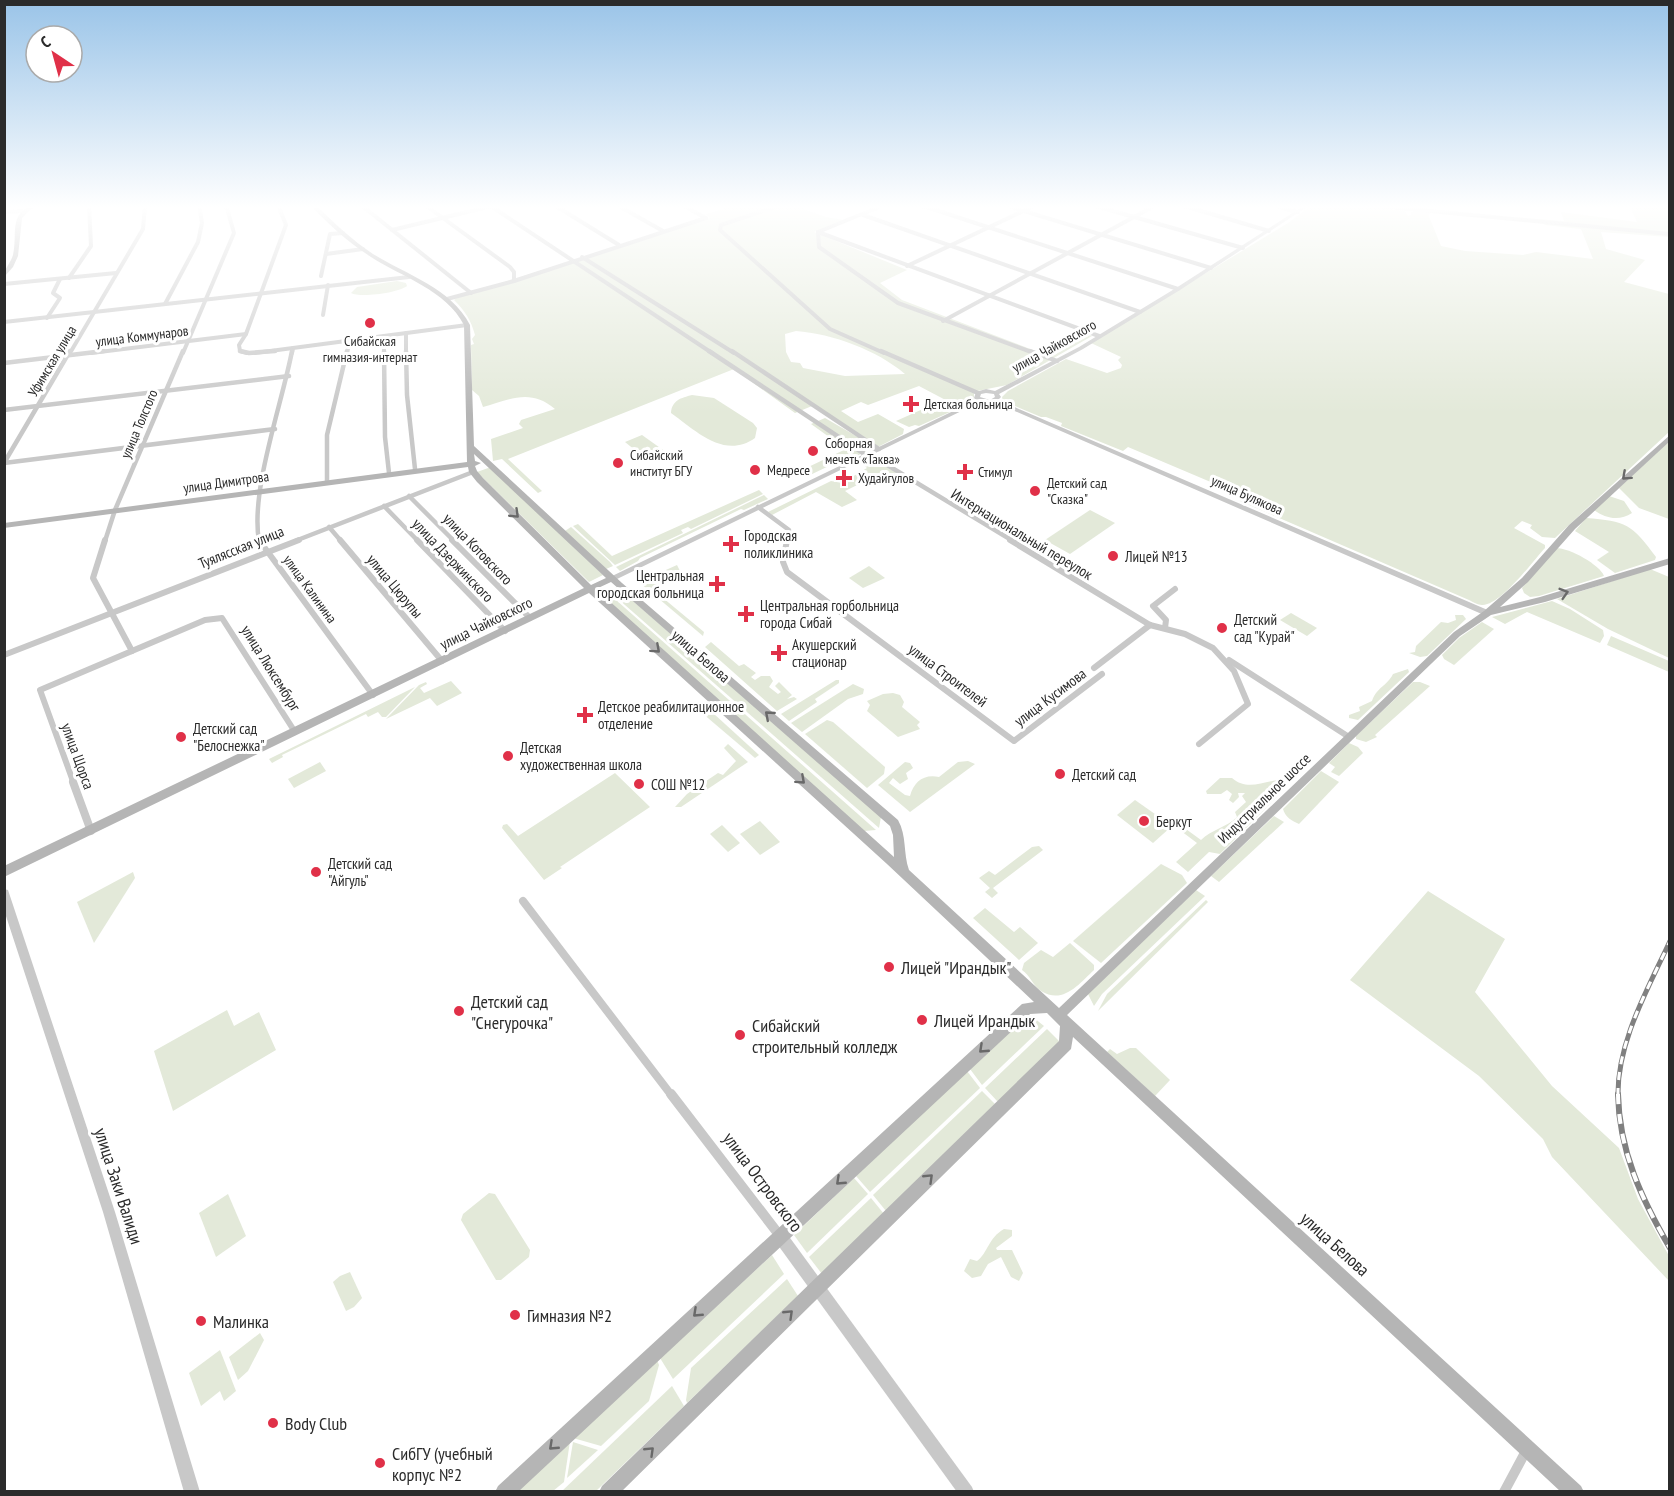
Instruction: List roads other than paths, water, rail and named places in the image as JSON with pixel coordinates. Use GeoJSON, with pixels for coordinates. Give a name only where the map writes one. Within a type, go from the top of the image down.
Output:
{"type":"FeatureCollection","features":[{"type":"Feature","properties":{"kind":"main road"},"geometry":{"type":"LineString","coordinates":[[405,275],[447,299],[462,313],[466,325],[473,472]]}},
{"type":"Feature","properties":{"kind":"main road","name":"Индустриальное шоссе"},"geometry":{"type":"LineString","coordinates":[[1065,1010],[1457,634],[1488,613],[1519,586],[1572,527],[1670,437]]}},
{"type":"Feature","properties":{"kind":"main road","name":"улица Белова"},"geometry":{"type":"LineString","coordinates":[[471,447],[612,579],[894,823],[900,834],[898,852],[906,875]]}},
{"type":"Feature","properties":{"kind":"main road","name":"улица Димитрова"},"geometry":{"type":"LineString","coordinates":[[4,526],[415,469],[471,463],[490,464]]}},
{"type":"Feature","properties":{"kind":"main road","name":"Туялясская улица"},"geometry":{"type":"LineString","coordinates":[[473,472],[476,468],[490,464]]}},
{"type":"Feature","properties":{"kind":"main road"},"geometry":{"type":"LineString","coordinates":[[450,465],[463,466],[473,472]]}},
{"type":"Feature","properties":{"kind":"main road","name":"улица Белова"},"geometry":{"type":"LineString","coordinates":[[473,472],[590,589],[877,849],[890,855]]}},
{"type":"Feature","properties":{"kind":"main road","name":"Индустриальное шоссе"},"geometry":{"type":"LineString","coordinates":[[1488,613],[1539,601],[1670,561]]}},
{"type":"Feature","properties":{"kind":"main road","name":"улица Чайковского"},"geometry":{"type":"LineString","coordinates":[[4,872],[612,579]]}},
{"type":"Feature","properties":{"kind":"main road"},"geometry":{"type":"LineString","coordinates":[[1519,586],[1520,592],[1525,596],[1539,601]]}},
{"type":"Feature","properties":{"kind":"main road"},"geometry":{"type":"LineString","coordinates":[[899,841],[890,855],[906,875],[1068,1027]]}},
{"type":"Feature","properties":{"kind":"main road"},"geometry":{"type":"LineString","coordinates":[[1027,1008],[1028,989]]}},
{"type":"Feature","properties":{"kind":"main road"},"geometry":{"type":"LineString","coordinates":[[504,1491],[1027,1008],[1047,1007],[1065,1010],[1074,1042],[816,1288],[608,1491]]}},
{"type":"Feature","properties":{"kind":"main road","name":"улица Белова"},"geometry":{"type":"LineString","coordinates":[[1074,1042],[1575,1491]]}},
{"type":"Feature","properties":{"kind":"street"},"geometry":{"type":"LineString","coordinates":[[4,284],[99,275]]}},
{"type":"Feature","properties":{"kind":"street","name":"Уфимская улица"},"geometry":{"type":"LineString","coordinates":[[4,463],[115,275]]}},
{"type":"Feature","properties":{"kind":"street"},"geometry":{"type":"LineString","coordinates":[[165,304],[181,275]]}},
{"type":"Feature","properties":{"kind":"street","name":"улица Толстого"},"geometry":{"type":"LineString","coordinates":[[132,651],[93,578],[115,510],[216,275]]}},
{"type":"Feature","properties":{"kind":"street"},"geometry":{"type":"LineString","coordinates":[[268,275],[246,334],[239,345],[238,349],[242,352],[293,348],[466,325]]}},
{"type":"Feature","properties":{"kind":"street"},"geometry":{"type":"LineString","coordinates":[[448,275],[471,293]]}},
{"type":"Feature","properties":{"kind":"street"},"geometry":{"type":"LineString","coordinates":[[514,275],[514,281]]}},
{"type":"Feature","properties":{"kind":"street"},"geometry":{"type":"LineString","coordinates":[[447,299],[532,275]]}},
{"type":"Feature","properties":{"kind":"street","name":"Интернациональный переулок"},"geometry":{"type":"LineString","coordinates":[[592,275],[868,455],[1150,625],[1197,637],[1349,737]]}},
{"type":"Feature","properties":{"kind":"street"},"geometry":{"type":"LineString","coordinates":[[610,275],[736,354],[879,449]]}},
{"type":"Feature","properties":{"kind":"street"},"geometry":{"type":"LineString","coordinates":[[770,275],[830,328],[979,397],[996,397]]}},
{"type":"Feature","properties":{"kind":"street"},"geometry":{"type":"LineString","coordinates":[[857,275],[888,297],[909,308],[1058,362]]}},
{"type":"Feature","properties":{"kind":"street"},"geometry":{"type":"LineString","coordinates":[[931,275],[1099,336]]}},
{"type":"Feature","properties":{"kind":"street"},"geometry":{"type":"LineString","coordinates":[[943,321],[1027,275]]}},
{"type":"Feature","properties":{"kind":"street"},"geometry":{"type":"LineString","coordinates":[[1031,275],[1140,312]]}},
{"type":"Feature","properties":{"kind":"street"},"geometry":{"type":"LineString","coordinates":[[1133,275],[1178,289]]}},
{"type":"Feature","properties":{"kind":"street","name":"улица Чайковского"},"geometry":{"type":"LineString","coordinates":[[996,397],[1200,275]]}},
{"type":"Feature","properties":{"kind":"street"},"geometry":{"type":"LineString","coordinates":[[4,322],[409,277]]}},
{"type":"Feature","properties":{"kind":"street"},"geometry":{"type":"LineString","coordinates":[[47,318],[60,298],[52,293],[60,279]]}},
{"type":"Feature","properties":{"kind":"street"},"geometry":{"type":"LineString","coordinates":[[323,315],[328,285]]}},
{"type":"Feature","properties":{"kind":"street"},"geometry":{"type":"LineString","coordinates":[[406,333],[407,395],[415,469]]}},
{"type":"Feature","properties":{"kind":"street","name":"улица Коммунаров"},"geometry":{"type":"LineString","coordinates":[[4,363],[246,334]]}},
{"type":"Feature","properties":{"kind":"street"},"geometry":{"type":"LineString","coordinates":[[384,336],[385,436],[389,473]]}},
{"type":"Feature","properties":{"kind":"street"},"geometry":{"type":"LineString","coordinates":[[327,482],[327,435],[350,340]]}},
{"type":"Feature","properties":{"kind":"street","name":"улица Калинина"},"geometry":{"type":"LineString","coordinates":[[293,348],[289,376],[274,429],[261,491],[255,532],[373,695]]}},
{"type":"Feature","properties":{"kind":"street"},"geometry":{"type":"LineString","coordinates":[[4,410],[289,376]]}},
{"type":"Feature","properties":{"kind":"street"},"geometry":{"type":"LineString","coordinates":[[979,397],[986,391],[996,397]]}},
{"type":"Feature","properties":{"kind":"street","name":"улица Чайковского"},"geometry":{"type":"LineString","coordinates":[[612,579],[868,455],[979,397]]}},
{"type":"Feature","properties":{"kind":"street","name":"улица Булякова"},"geometry":{"type":"LineString","coordinates":[[996,397],[1488,613]]}},
{"type":"Feature","properties":{"kind":"street"},"geometry":{"type":"LineString","coordinates":[[4,463],[274,429]]}},
{"type":"Feature","properties":{"kind":"street","name":"Туялясская улица"},"geometry":{"type":"LineString","coordinates":[[4,655],[473,472]]}},
{"type":"Feature","properties":{"kind":"street","name":"улица Котовского"},"geometry":{"type":"LineString","coordinates":[[410,496],[530,618]]}},
{"type":"Feature","properties":{"kind":"street","name":"улица Дзержинского"},"geometry":{"type":"LineString","coordinates":[[384,506],[505,631]]}},
{"type":"Feature","properties":{"kind":"street","name":"улица Строителей"},"geometry":{"type":"LineString","coordinates":[[758,507],[789,530],[783,562],[787,572],[1014,741]]}},
{"type":"Feature","properties":{"kind":"street","name":"улица Цюрупы"},"geometry":{"type":"LineString","coordinates":[[329,527],[442,662]]}},
{"type":"Feature","properties":{"kind":"street"},"geometry":{"type":"LineString","coordinates":[[1165,628],[1166,620],[1153,606],[1155,602],[1175,589]]}},
{"type":"Feature","properties":{"kind":"street","name":"улица Люксембург"},"geometry":{"type":"LineString","coordinates":[[132,651],[206,621],[222,618],[295,732]]}},
{"type":"Feature","properties":{"kind":"street","name":"улица Кусимова"},"geometry":{"type":"LineString","coordinates":[[1094,668],[1150,625]]}},
{"type":"Feature","properties":{"kind":"street","name":"улица Щорса"},"geometry":{"type":"LineString","coordinates":[[91,831],[40,690],[132,651]]}},
{"type":"Feature","properties":{"kind":"street"},"geometry":{"type":"LineString","coordinates":[[1199,744],[1248,704],[1235,671],[1217,652]]}},
{"type":"Feature","properties":{"kind":"street","name":"улица Кусимова"},"geometry":{"type":"LineString","coordinates":[[1014,741],[1102,674]]}},
{"type":"Feature","properties":{"kind":"street","name":"улица Заки Валиди"},"geometry":{"type":"LineString","coordinates":[[4,893],[109,1212],[192,1491]]}},
{"type":"Feature","properties":{"kind":"street","name":"улица Островского"},"geometry":{"type":"LineString","coordinates":[[523,901],[780,1236],[967,1491]]}},
{"type":"Feature","properties":{"kind":"street"},"geometry":{"type":"LineString","coordinates":[[1504,1491],[1528,1448]]}},
{"type":"Feature","properties":{"kind":"railway"},"geometry":{"type":"LineString","coordinates":[[1618,1095],[1619,1076],[1628,1036],[1670,941]]}},
{"type":"Feature","properties":{"kind":"railway"},"geometry":{"type":"LineString","coordinates":[[1618,1095],[1623,1135],[1634,1174],[1650,1212],[1670,1248]]}},
{"type":"Feature","properties":{"kind":"place","name":"Сибайская гимназия-интернат"},"geometry":{"type":"Point","coordinates":[370,323]}},
{"type":"Feature","properties":{"kind":"place","name":"Детская больница"},"geometry":{"type":"Point","coordinates":[911,404]}},
{"type":"Feature","properties":{"kind":"place","name":"Соборная мечеть «Таква»"},"geometry":{"type":"Point","coordinates":[813,451]}},
{"type":"Feature","properties":{"kind":"place","name":"Сибайский институт БГУ"},"geometry":{"type":"Point","coordinates":[618,463]}},
{"type":"Feature","properties":{"kind":"place","name":"Медресе"},"geometry":{"type":"Point","coordinates":[755,470]}},
{"type":"Feature","properties":{"kind":"place","name":"Стимул"},"geometry":{"type":"Point","coordinates":[965,472]}},
{"type":"Feature","properties":{"kind":"place","name":"Худайгулов"},"geometry":{"type":"Point","coordinates":[844,478]}},
{"type":"Feature","properties":{"kind":"place","name":"Детский сад \"Сказка\""},"geometry":{"type":"Point","coordinates":[1035,491]}},
{"type":"Feature","properties":{"kind":"place","name":"Городская поликлиника"},"geometry":{"type":"Point","coordinates":[731,544]}},
{"type":"Feature","properties":{"kind":"place","name":"Лицей №13"},"geometry":{"type":"Point","coordinates":[1113,556]}},
{"type":"Feature","properties":{"kind":"place","name":"Центральная городская больница"},"geometry":{"type":"Point","coordinates":[717,584]}},
{"type":"Feature","properties":{"kind":"place","name":"Центральная горбольница города Сибай"},"geometry":{"type":"Point","coordinates":[746,614]}},
{"type":"Feature","properties":{"kind":"place","name":"Детский сад \"Курай\""},"geometry":{"type":"Point","coordinates":[1222,628]}},
{"type":"Feature","properties":{"kind":"place","name":"Акушерский стационар"},"geometry":{"type":"Point","coordinates":[779,653]}},
{"type":"Feature","properties":{"kind":"place","name":"Детское реабилитационное отделение"},"geometry":{"type":"Point","coordinates":[585,715]}},
{"type":"Feature","properties":{"kind":"place","name":"Детский сад \"Белоснежка\""},"geometry":{"type":"Point","coordinates":[181,737]}},
{"type":"Feature","properties":{"kind":"place","name":"Детская художественная школа"},"geometry":{"type":"Point","coordinates":[508,756]}},
{"type":"Feature","properties":{"kind":"place","name":"Детский сад"},"geometry":{"type":"Point","coordinates":[1060,774]}},
{"type":"Feature","properties":{"kind":"place","name":"СОШ №12"},"geometry":{"type":"Point","coordinates":[639,784]}},
{"type":"Feature","properties":{"kind":"place","name":"Беркут"},"geometry":{"type":"Point","coordinates":[1144,821]}},
{"type":"Feature","properties":{"kind":"place","name":"Детский сад \"Айгуль\""},"geometry":{"type":"Point","coordinates":[316,872]}},
{"type":"Feature","properties":{"kind":"place","name":"Лицей \"Ирандык\""},"geometry":{"type":"Point","coordinates":[889,967]}},
{"type":"Feature","properties":{"kind":"place","name":"Детский сад \"Снегурочка\""},"geometry":{"type":"Point","coordinates":[459,1011]}},
{"type":"Feature","properties":{"kind":"place","name":"Лицей Ирандык"},"geometry":{"type":"Point","coordinates":[922,1020]}},
{"type":"Feature","properties":{"kind":"place","name":"Сибайский строительный колледж"},"geometry":{"type":"Point","coordinates":[740,1035]}},
{"type":"Feature","properties":{"kind":"place","name":"Гимназия №2"},"geometry":{"type":"Point","coordinates":[515,1315]}},
{"type":"Feature","properties":{"kind":"place","name":"Малинка"},"geometry":{"type":"Point","coordinates":[201,1321]}},
{"type":"Feature","properties":{"kind":"place","name":"Body Club"},"geometry":{"type":"Point","coordinates":[273,1423]}},
{"type":"Feature","properties":{"kind":"place","name":"СибГУ (учебный корпус №2"},"geometry":{"type":"Point","coordinates":[380,1463]}}]}
